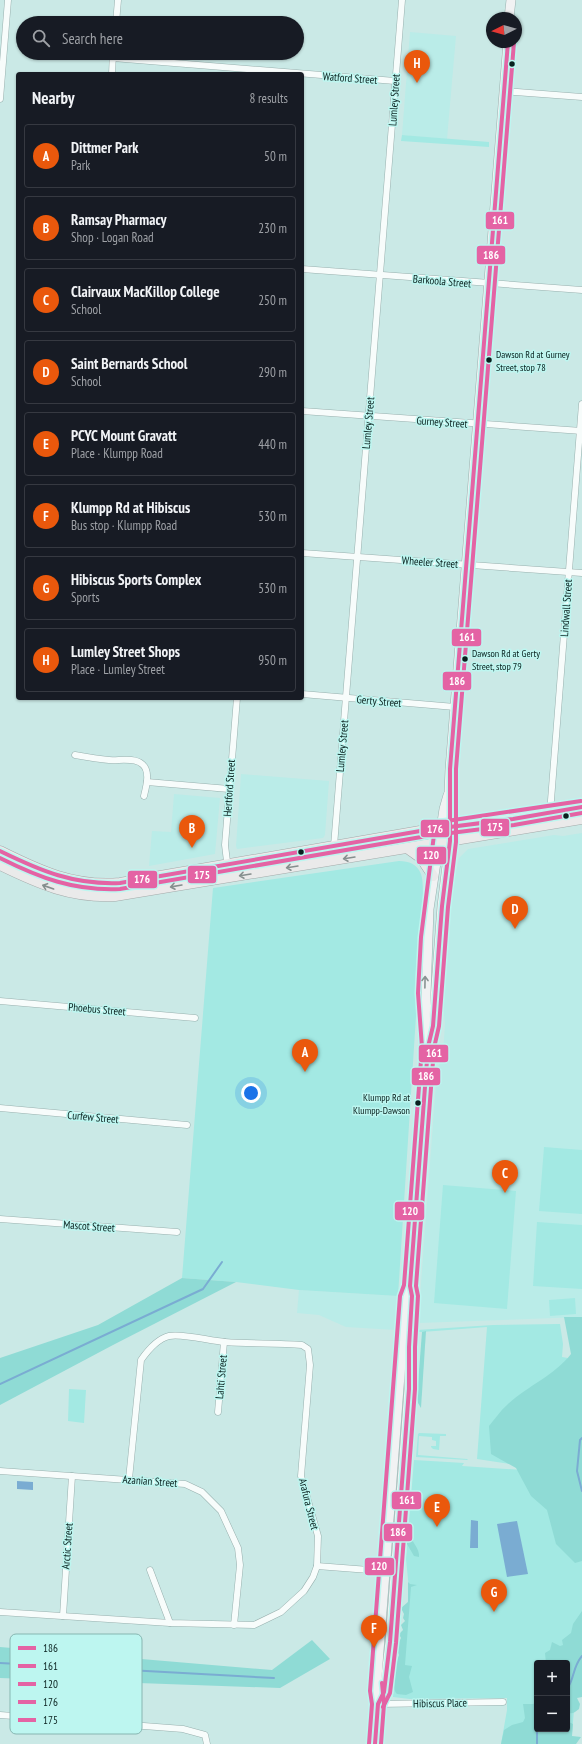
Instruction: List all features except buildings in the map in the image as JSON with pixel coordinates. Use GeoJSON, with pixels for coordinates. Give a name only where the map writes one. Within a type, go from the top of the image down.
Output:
{"type":"FeatureCollection","features":[{"type":"Feature","properties":{"kind":"main road"},"geometry":{"type":"LineString","coordinates":[[510,12],[511,0]]}},
{"type":"Feature","properties":{"kind":"main road"},"geometry":{"type":"LineString","coordinates":[[378,1704],[384,1692],[395,1572],[409,1389],[409,1347],[412,1296],[410,1286],[428,1047],[433,1026],[442,906],[450,841],[446,828],[444,809],[449,793],[508,48]]}},
{"type":"Feature","properties":{"kind":"main road"},"geometry":{"type":"LineString","coordinates":[[0,851],[52,875],[95,884],[120,883],[226,866],[334,846],[582,807]]}},
{"type":"Feature","properties":{"kind":"main road"},"geometry":{"type":"LineString","coordinates":[[0,865],[46,887],[74,894],[102,896],[127,895],[582,819]]}},
{"type":"Feature","properties":{"kind":"main road"},"geometry":{"type":"LineString","coordinates":[[428,1047],[425,1025],[428,921],[433,876],[439,843],[446,828]]}},
{"type":"Feature","properties":{"kind":"main road"},"geometry":{"type":"LineString","coordinates":[[407,848],[421,858],[433,876]]}},
{"type":"Feature","properties":{"kind":"main road"},"geometry":{"type":"LineString","coordinates":[[375,1744],[378,1704],[376,1691],[406,1296],[410,1286]]}},
{"type":"Feature","properties":{"kind":"street"},"geometry":{"type":"LineString","coordinates":[[0,98],[8,0]]}},
{"type":"Feature","properties":{"kind":"street"},"geometry":{"type":"LineString","coordinates":[[117,16],[118,0]]}},
{"type":"Feature","properties":{"kind":"street","name":"Lumley Street"},"geometry":{"type":"LineString","coordinates":[[334,846],[402,0]]}},
{"type":"Feature","properties":{"kind":"street"},"geometry":{"type":"LineString","coordinates":[[112,72],[113,60]]}},
{"type":"Feature","properties":{"kind":"street","name":"Watford Street"},"geometry":{"type":"LineString","coordinates":[[153,60],[275,72]]}},
{"type":"Feature","properties":{"kind":"street","name":"Watford Street"},"geometry":{"type":"LineString","coordinates":[[304,74],[395,81]]}},
{"type":"Feature","properties":{"kind":"street"},"geometry":{"type":"LineString","coordinates":[[504,91],[582,97]]}},
{"type":"Feature","properties":{"kind":"street","name":"Barkoola Street"},"geometry":{"type":"LineString","coordinates":[[304,269],[582,290]]}},
{"type":"Feature","properties":{"kind":"street","name":"Lindwall Street"},"geometry":{"type":"LineString","coordinates":[[550,813],[582,404]]}},
{"type":"Feature","properties":{"kind":"street","name":"Gurney Street"},"geometry":{"type":"LineString","coordinates":[[304,411],[581,431]]}},
{"type":"Feature","properties":{"kind":"street","name":"Wheeler Street"},"geometry":{"type":"LineString","coordinates":[[304,553],[582,573]]}},
{"type":"Feature","properties":{"kind":"street","name":"Gerty Street"},"geometry":{"type":"LineString","coordinates":[[304,694],[455,707]]}},
{"type":"Feature","properties":{"kind":"street","name":"Hertford Street"},"geometry":{"type":"LineString","coordinates":[[229,878],[226,866],[225,845],[237,700]]}},
{"type":"Feature","properties":{"kind":"street"},"geometry":{"type":"LineString","coordinates":[[75,755],[110,760],[136,761],[142,763],[146,768],[147,782],[144,796]]}},
{"type":"Feature","properties":{"kind":"street"},"geometry":{"type":"LineString","coordinates":[[147,782],[229,789]]}},
{"type":"Feature","properties":{"kind":"street","name":"Phoebus Street"},"geometry":{"type":"LineString","coordinates":[[0,1001],[195,1018]]}},
{"type":"Feature","properties":{"kind":"street","name":"Curfew Street"},"geometry":{"type":"LineString","coordinates":[[0,1108],[187,1125]]}},
{"type":"Feature","properties":{"kind":"street","name":"Mascot Street"},"geometry":{"type":"LineString","coordinates":[[0,1219],[177,1232]]}},
{"type":"Feature","properties":{"kind":"street","name":"Arafura Street"},"geometry":{"type":"LineString","coordinates":[[0,1612],[170,1623],[254,1625],[281,1612],[304,1591],[313,1577],[317,1566],[318,1536],[302,1476],[310,1364],[308,1349],[302,1345],[224,1342],[169,1336],[158,1342],[149,1349],[141,1360],[129,1480]]}},
{"type":"Feature","properties":{"kind":"street","name":"Lahti Street"},"geometry":{"type":"LineString","coordinates":[[218,1412],[224,1342]]}},
{"type":"Feature","properties":{"kind":"street","name":"Azanian Street"},"geometry":{"type":"LineString","coordinates":[[0,1471],[185,1484],[202,1492],[221,1511],[238,1548],[240,1565],[234,1624]]}},
{"type":"Feature","properties":{"kind":"street","name":"Arctic Street"},"geometry":{"type":"LineString","coordinates":[[62,1616],[72,1476]]}},
{"type":"Feature","properties":{"kind":"street"},"geometry":{"type":"LineString","coordinates":[[317,1566],[395,1572]]}},
{"type":"Feature","properties":{"kind":"street"},"geometry":{"type":"LineString","coordinates":[[150,1570],[170,1623]]}},
{"type":"Feature","properties":{"kind":"street","name":"Hibiscus Place"},"geometry":{"type":"LineString","coordinates":[[378,1704],[503,1702]]}},
{"type":"Feature","properties":{"kind":"street"},"geometry":{"type":"LineString","coordinates":[[0,1715],[10,1716]]}},
{"type":"Feature","properties":{"kind":"street"},"geometry":{"type":"LineString","coordinates":[[142,1726],[183,1729],[204,1735],[207,1744]]}},
{"type":"Feature","properties":{"kind":"shaded area"},"geometry":{"type":"Polygon","coordinates":[[[410,32],[456,36],[447,139],[402,135],[410,32]]]}},
{"type":"Feature","properties":{"kind":"shaded area"},"geometry":{"type":"Polygon","coordinates":[[[402,135],[489,142],[489,147],[401,141],[402,135]]]}},
{"type":"Feature","properties":{"kind":"shaded area"},"geometry":{"type":"Polygon","coordinates":[[[241,774],[329,781],[325,835],[323,838],[237,849],[241,774]]]}},
{"type":"Feature","properties":{"kind":"shaded area"},"geometry":{"type":"Polygon","coordinates":[[[174,794],[220,798],[215,854],[149,866],[152,831],[171,832],[174,794]]]}},
{"type":"Feature","properties":{"kind":"shaded area"},"geometry":{"type":"Polygon","coordinates":[[[582,833],[582,1317],[418,1323],[437,1070],[443,1053],[445,1024],[443,1006],[451,896],[459,858],[468,849],[554,835],[563,836],[582,833]]]}},
{"type":"Feature","properties":{"kind":"shaded area"},"geometry":{"type":"Polygon","coordinates":[[[399,861],[409,862],[415,865],[421,874],[423,893],[416,970],[416,1016],[398,1296],[299,1290],[236,1282],[182,1278],[213,888],[399,861]]]}},
{"type":"Feature","properties":{"kind":"shaded area"},"geometry":{"type":"Polygon","coordinates":[[[544,1147],[582,1150],[582,1214],[539,1211],[544,1147]]]}},
{"type":"Feature","properties":{"kind":"shaded area"},"geometry":{"type":"Polygon","coordinates":[[[443,1185],[516,1191],[507,1309],[434,1303],[443,1185]]]}},
{"type":"Feature","properties":{"kind":"shaded area"},"geometry":{"type":"Polygon","coordinates":[[[537,1222],[582,1225],[582,1289],[533,1286],[537,1222]]]}},
{"type":"Feature","properties":{"kind":"shaded area"},"geometry":{"type":"Polygon","coordinates":[[[182,1278],[236,1282],[0,1405],[0,1358],[98,1325],[182,1278]]]}},
{"type":"Feature","properties":{"kind":"shaded area"},"geometry":{"type":"Polygon","coordinates":[[[299,1290],[398,1296],[396,1330],[346,1327],[319,1315],[297,1313],[299,1290]]]}},
{"type":"Feature","properties":{"kind":"shaded area"},"geometry":{"type":"Polygon","coordinates":[[[575,1298],[576,1314],[550,1316],[549,1300],[575,1298]]]}},
{"type":"Feature","properties":{"kind":"shaded area"},"geometry":{"type":"Polygon","coordinates":[[[564,1317],[582,1317],[582,1561],[575,1563],[556,1544],[547,1510],[531,1496],[516,1468],[491,1454],[489,1426],[507,1405],[523,1392],[557,1369],[571,1354],[564,1317]]]}},
{"type":"Feature","properties":{"kind":"shaded area"},"geometry":{"type":"Polygon","coordinates":[[[560,1324],[563,1344],[562,1357],[568,1358],[510,1464],[477,1459],[487,1327],[422,1332],[417,1332],[417,1330],[493,1325],[560,1324]]]}},
{"type":"Feature","properties":{"kind":"shaded area"},"geometry":{"type":"Polygon","coordinates":[[[426,1331],[421,1408],[417,1397],[422,1332],[426,1331]]]}},
{"type":"Feature","properties":{"kind":"shaded area"},"geometry":{"type":"Polygon","coordinates":[[[69,1389],[86,1390],[84,1423],[68,1421],[69,1389]]]}},
{"type":"Feature","properties":{"kind":"shaded area"},"geometry":{"type":"Polygon","coordinates":[[[419,1433],[446,1434],[446,1436],[440,1436],[439,1450],[431,1447],[436,1446],[436,1441],[432,1440],[432,1437],[419,1436],[418,1455],[468,1460],[416,1457],[419,1433]]]}},
{"type":"Feature","properties":{"kind":"shaded area"},"geometry":{"type":"Polygon","coordinates":[[[414,1460],[464,1463],[462,1466],[582,1474],[582,1622],[571,1744],[501,1744],[507,1710],[507,1698],[410,1699],[393,1697],[396,1664],[404,1643],[409,1589],[406,1559],[414,1460]]]}},
{"type":"Feature","properties":{"kind":"shaded area"},"geometry":{"type":"Polygon","coordinates":[[[17,1481],[33,1482],[33,1490],[17,1489],[17,1481]]]}},
{"type":"Feature","properties":{"kind":"shaded area"},"geometry":{"type":"Polygon","coordinates":[[[471,1520],[478,1521],[478,1548],[470,1548],[471,1520]]]}},
{"type":"Feature","properties":{"kind":"shaded area"},"geometry":{"type":"Polygon","coordinates":[[[517,1521],[528,1574],[507,1577],[497,1524],[517,1521]]]}},
{"type":"Feature","properties":{"kind":"shaded area"},"geometry":{"type":"Polygon","coordinates":[[[408,1533],[417,1548],[419,1557],[414,1556],[407,1544],[408,1533]]]}},
{"type":"Feature","properties":{"kind":"shaded area"},"geometry":{"type":"Polygon","coordinates":[[[408,1582],[410,1584],[417,1585],[411,1587],[405,1665],[412,1666],[409,1677],[413,1692],[406,1695],[397,1694],[394,1687],[394,1682],[395,1670],[399,1655],[396,1648],[401,1638],[399,1634],[403,1630],[401,1625],[405,1621],[401,1608],[408,1602],[408,1582]]]}},
{"type":"Feature","properties":{"kind":"shaded area"},"geometry":{"type":"Polygon","coordinates":[[[582,1611],[582,1697],[577,1698],[580,1704],[579,1709],[573,1713],[570,1713],[570,1660],[546,1660],[545,1653],[550,1650],[552,1642],[560,1646],[563,1645],[562,1640],[571,1633],[573,1624],[582,1611]]]}},
{"type":"Feature","properties":{"kind":"shaded area"},"geometry":{"type":"Polygon","coordinates":[[[312,1640],[330,1659],[280,1688],[142,1683],[142,1659],[272,1670],[312,1640]]]}},
{"type":"Feature","properties":{"kind":"shaded area"},"geometry":{"type":"Polygon","coordinates":[[[0,1647],[10,1648],[10,1678],[0,1678],[0,1647]]]}},
{"type":"Feature","properties":{"kind":"shaded area"},"geometry":{"type":"Polygon","coordinates":[[[523,1704],[533,1704],[534,1732],[570,1732],[570,1722],[573,1724],[572,1736],[581,1737],[576,1744],[501,1744],[504,1730],[512,1725],[523,1722],[525,1718],[523,1704]]]}},
{"type":"Feature","properties":{"kind":"waterway"},"geometry":{"type":"LineString","coordinates":[[0,1384],[203,1289],[222,1262]]}},
{"type":"Feature","properties":{"kind":"waterway"},"geometry":{"type":"LineString","coordinates":[[582,1438],[580,1440],[577,1471],[582,1491]]}},
{"type":"Feature","properties":{"kind":"waterway"},"geometry":{"type":"LineString","coordinates":[[570,1685],[579,1660],[582,1656]]}},
{"type":"Feature","properties":{"kind":"waterway"},"geometry":{"type":"LineString","coordinates":[[0,1663],[10,1664]]}},
{"type":"Feature","properties":{"kind":"waterway"},"geometry":{"type":"LineString","coordinates":[[142,1671],[274,1678]]}},
{"type":"Feature","properties":{"kind":"waterway"},"geometry":{"type":"LineString","coordinates":[[537,1732],[537,1744]]}},
{"type":"Feature","properties":{"kind":"transit line","name":"186"},"geometry":{"type":"LineString","coordinates":[[375,1744],[378,1704],[384,1692],[390,1642],[409,1389],[409,1347],[412,1296],[410,1286],[428,1047],[433,1026],[442,906],[450,841],[450,769],[508,48]]}},
{"type":"Feature","properties":{"kind":"transit line","name":"161"},"geometry":{"type":"LineString","coordinates":[[383,1707],[390,1693],[396,1643],[415,1389],[415,1347],[418,1296],[416,1286],[434,1048],[439,1026],[448,907],[456,842],[456,769],[514,48]]}},
{"type":"Feature","properties":{"kind":"transit line","name":"120"},"geometry":{"type":"LineString","coordinates":[[369,1744],[372,1704],[370,1691],[400,1296],[404,1285],[422,1047],[418,993],[421,937],[435,827],[440,822],[581,801]]}},
{"type":"Feature","properties":{"kind":"transit line","name":"176"},"geometry":{"type":"LineString","coordinates":[[0,851],[30,865],[58,875],[88,882],[120,883],[426,830],[513,819],[582,807]]}},
{"type":"Feature","properties":{"kind":"transit line","name":"175"},"geometry":{"type":"LineString","coordinates":[[0,858],[29,872],[58,882],[87,888],[120,889],[427,836],[514,825],[582,813]]}},
{"type":"Feature","properties":{"kind":"transit line","name":"161"},"geometry":{"type":"LineString","coordinates":[[381,1744],[384,1704],[382,1683]]}},
{"type":"Feature","properties":{"kind":"place","name":"Lumley Street Shops"},"geometry":{"type":"Point","coordinates":[417,83]}},
{"type":"Feature","properties":{"kind":"place","name":"Dawson Rd at Gurney Street, stop 78"},"geometry":{"type":"Point","coordinates":[489,360]}},
{"type":"Feature","properties":{"kind":"place","name":"Dawson Rd at Gerty Street, stop 79"},"geometry":{"type":"Point","coordinates":[465,659]}},
{"type":"Feature","properties":{"kind":"place","name":"Ramsay Pharmacy"},"geometry":{"type":"Point","coordinates":[192,848]}},
{"type":"Feature","properties":{"kind":"place","name":"Saint Bernards School"},"geometry":{"type":"Point","coordinates":[515,929]}},
{"type":"Feature","properties":{"kind":"place","name":"Dittmer Park"},"geometry":{"type":"Point","coordinates":[305,1072]}},
{"type":"Feature","properties":{"kind":"place","name":"Klumpp Rd at Klumpp-Dawson"},"geometry":{"type":"Point","coordinates":[418,1103]}},
{"type":"Feature","properties":{"kind":"place","name":"Clairvaux MacKillop College"},"geometry":{"type":"Point","coordinates":[505,1193]}},
{"type":"Feature","properties":{"kind":"place","name":"PCYC Mount Gravatt"},"geometry":{"type":"Point","coordinates":[437,1527]}},
{"type":"Feature","properties":{"kind":"place","name":"Hibiscus Sports Complex"},"geometry":{"type":"Point","coordinates":[494,1612]}},
{"type":"Feature","properties":{"kind":"place","name":"Klumpp Rd at Hibiscus"},"geometry":{"type":"Point","coordinates":[374,1648]}}]}
